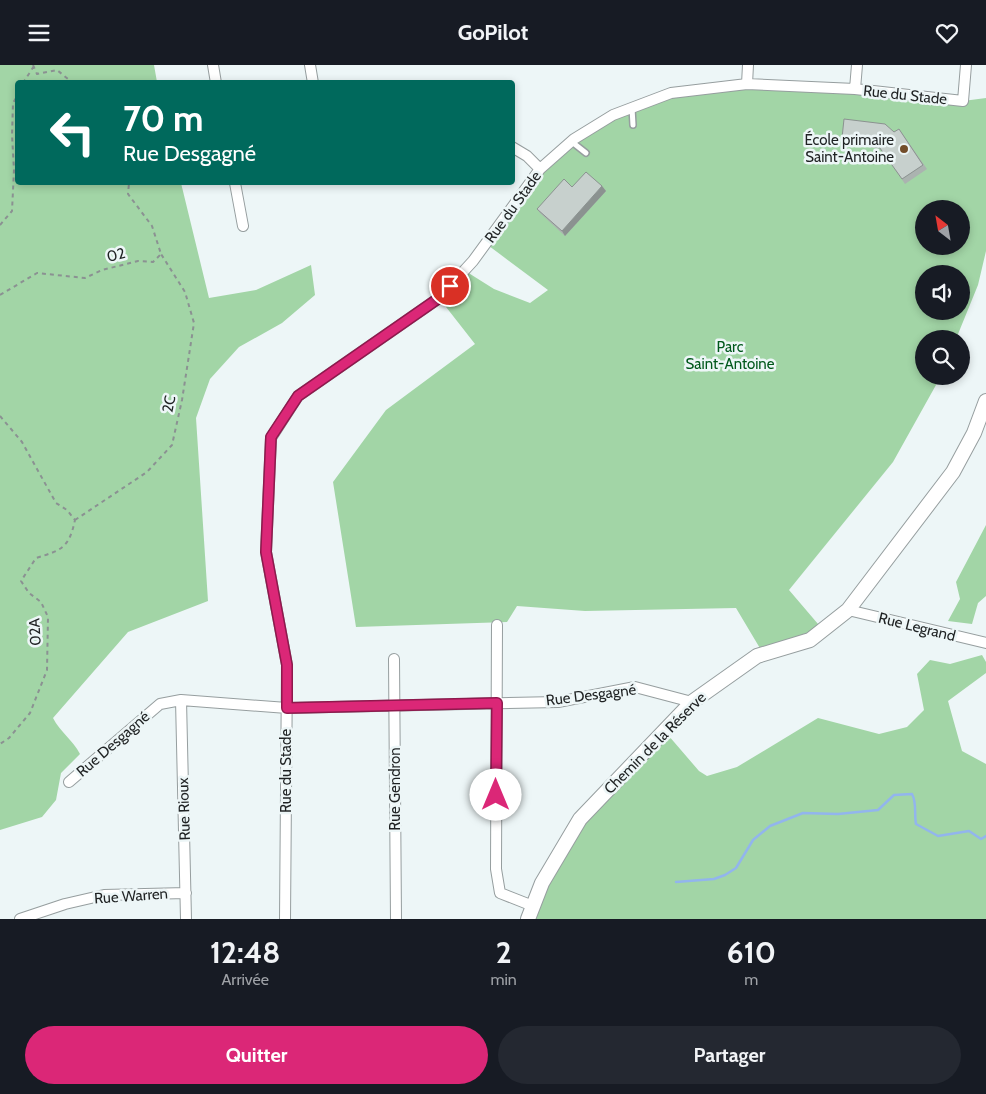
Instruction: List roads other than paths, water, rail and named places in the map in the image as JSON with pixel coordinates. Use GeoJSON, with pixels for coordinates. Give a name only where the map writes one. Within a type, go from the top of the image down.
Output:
{"type":"FeatureCollection","features":[{"type":"Feature","properties":{"kind":"street"},"geometry":{"type":"LineString","coordinates":[[213,65],[216,80]]}},
{"type":"Feature","properties":{"kind":"street"},"geometry":{"type":"LineString","coordinates":[[310,65],[312,80]]}},
{"type":"Feature","properties":{"kind":"street"},"geometry":{"type":"LineString","coordinates":[[747,84],[748,65]]}},
{"type":"Feature","properties":{"kind":"street"},"geometry":{"type":"LineString","coordinates":[[855,89],[857,65]]}},
{"type":"Feature","properties":{"kind":"street","name":"Rue du Stade"},"geometry":{"type":"LineString","coordinates":[[286,919],[287,665],[266,552],[271,437],[298,396],[439,298],[473,261],[540,169],[571,141],[613,115],[670,93],[747,84],[855,89],[963,101],[966,65]]}},
{"type":"Feature","properties":{"kind":"street"},"geometry":{"type":"LineString","coordinates":[[515,149],[528,156],[540,169]]}},
{"type":"Feature","properties":{"kind":"street"},"geometry":{"type":"LineString","coordinates":[[235,185],[243,226]]}},
{"type":"Feature","properties":{"kind":"street","name":"Chemin de la Réserve"},"geometry":{"type":"LineString","coordinates":[[530,913],[542,883],[580,819],[692,702],[757,656],[810,640],[848,610],[953,472],[974,433],[986,401]]}},
{"type":"Feature","properties":{"kind":"street","name":"Rue Legrand"},"geometry":{"type":"LineString","coordinates":[[848,610],[986,643]]}},
{"type":"Feature","properties":{"kind":"street"},"geometry":{"type":"LineString","coordinates":[[497,625],[496,869],[500,893],[530,913]]}},
{"type":"Feature","properties":{"kind":"street","name":"Rue Gendron"},"geometry":{"type":"LineString","coordinates":[[394,659],[396,919]]}},
{"type":"Feature","properties":{"kind":"street","name":"Rue Desgagné"},"geometry":{"type":"LineString","coordinates":[[69,783],[153,709],[160,704],[181,700],[287,708],[395,706],[558,701],[635,687],[692,702]]}},
{"type":"Feature","properties":{"kind":"street","name":"Rue Rioux"},"geometry":{"type":"LineString","coordinates":[[181,700],[186,919]]}},
{"type":"Feature","properties":{"kind":"street","name":"Rue Warren"},"geometry":{"type":"LineString","coordinates":[[20,919],[65,904],[104,895],[186,893]]}},
{"type":"Feature","properties":{"kind":"lane"},"geometry":{"type":"LineString","coordinates":[[632,108],[633,125]]}},
{"type":"Feature","properties":{"kind":"lane"},"geometry":{"type":"LineString","coordinates":[[571,141],[586,153]]}},
{"type":"Feature","properties":{"kind":"waterway"},"geometry":{"type":"LineString","coordinates":[[676,882],[714,879],[725,875],[736,868],[753,840],[770,826],[803,813],[838,814],[878,810],[894,795],[912,794],[914,797],[916,824],[938,836],[969,831],[981,839],[986,836]]}},
{"type":"Feature","properties":{"kind":"place","name":"École primaire Saint-Antoine"},"geometry":{"type":"Point","coordinates":[904,149]}},
{"type":"Feature","properties":{"kind":"park label","name":"Parc Saint-Antoine"},"geometry":{"type":"Point","coordinates":[730,356]}}]}
